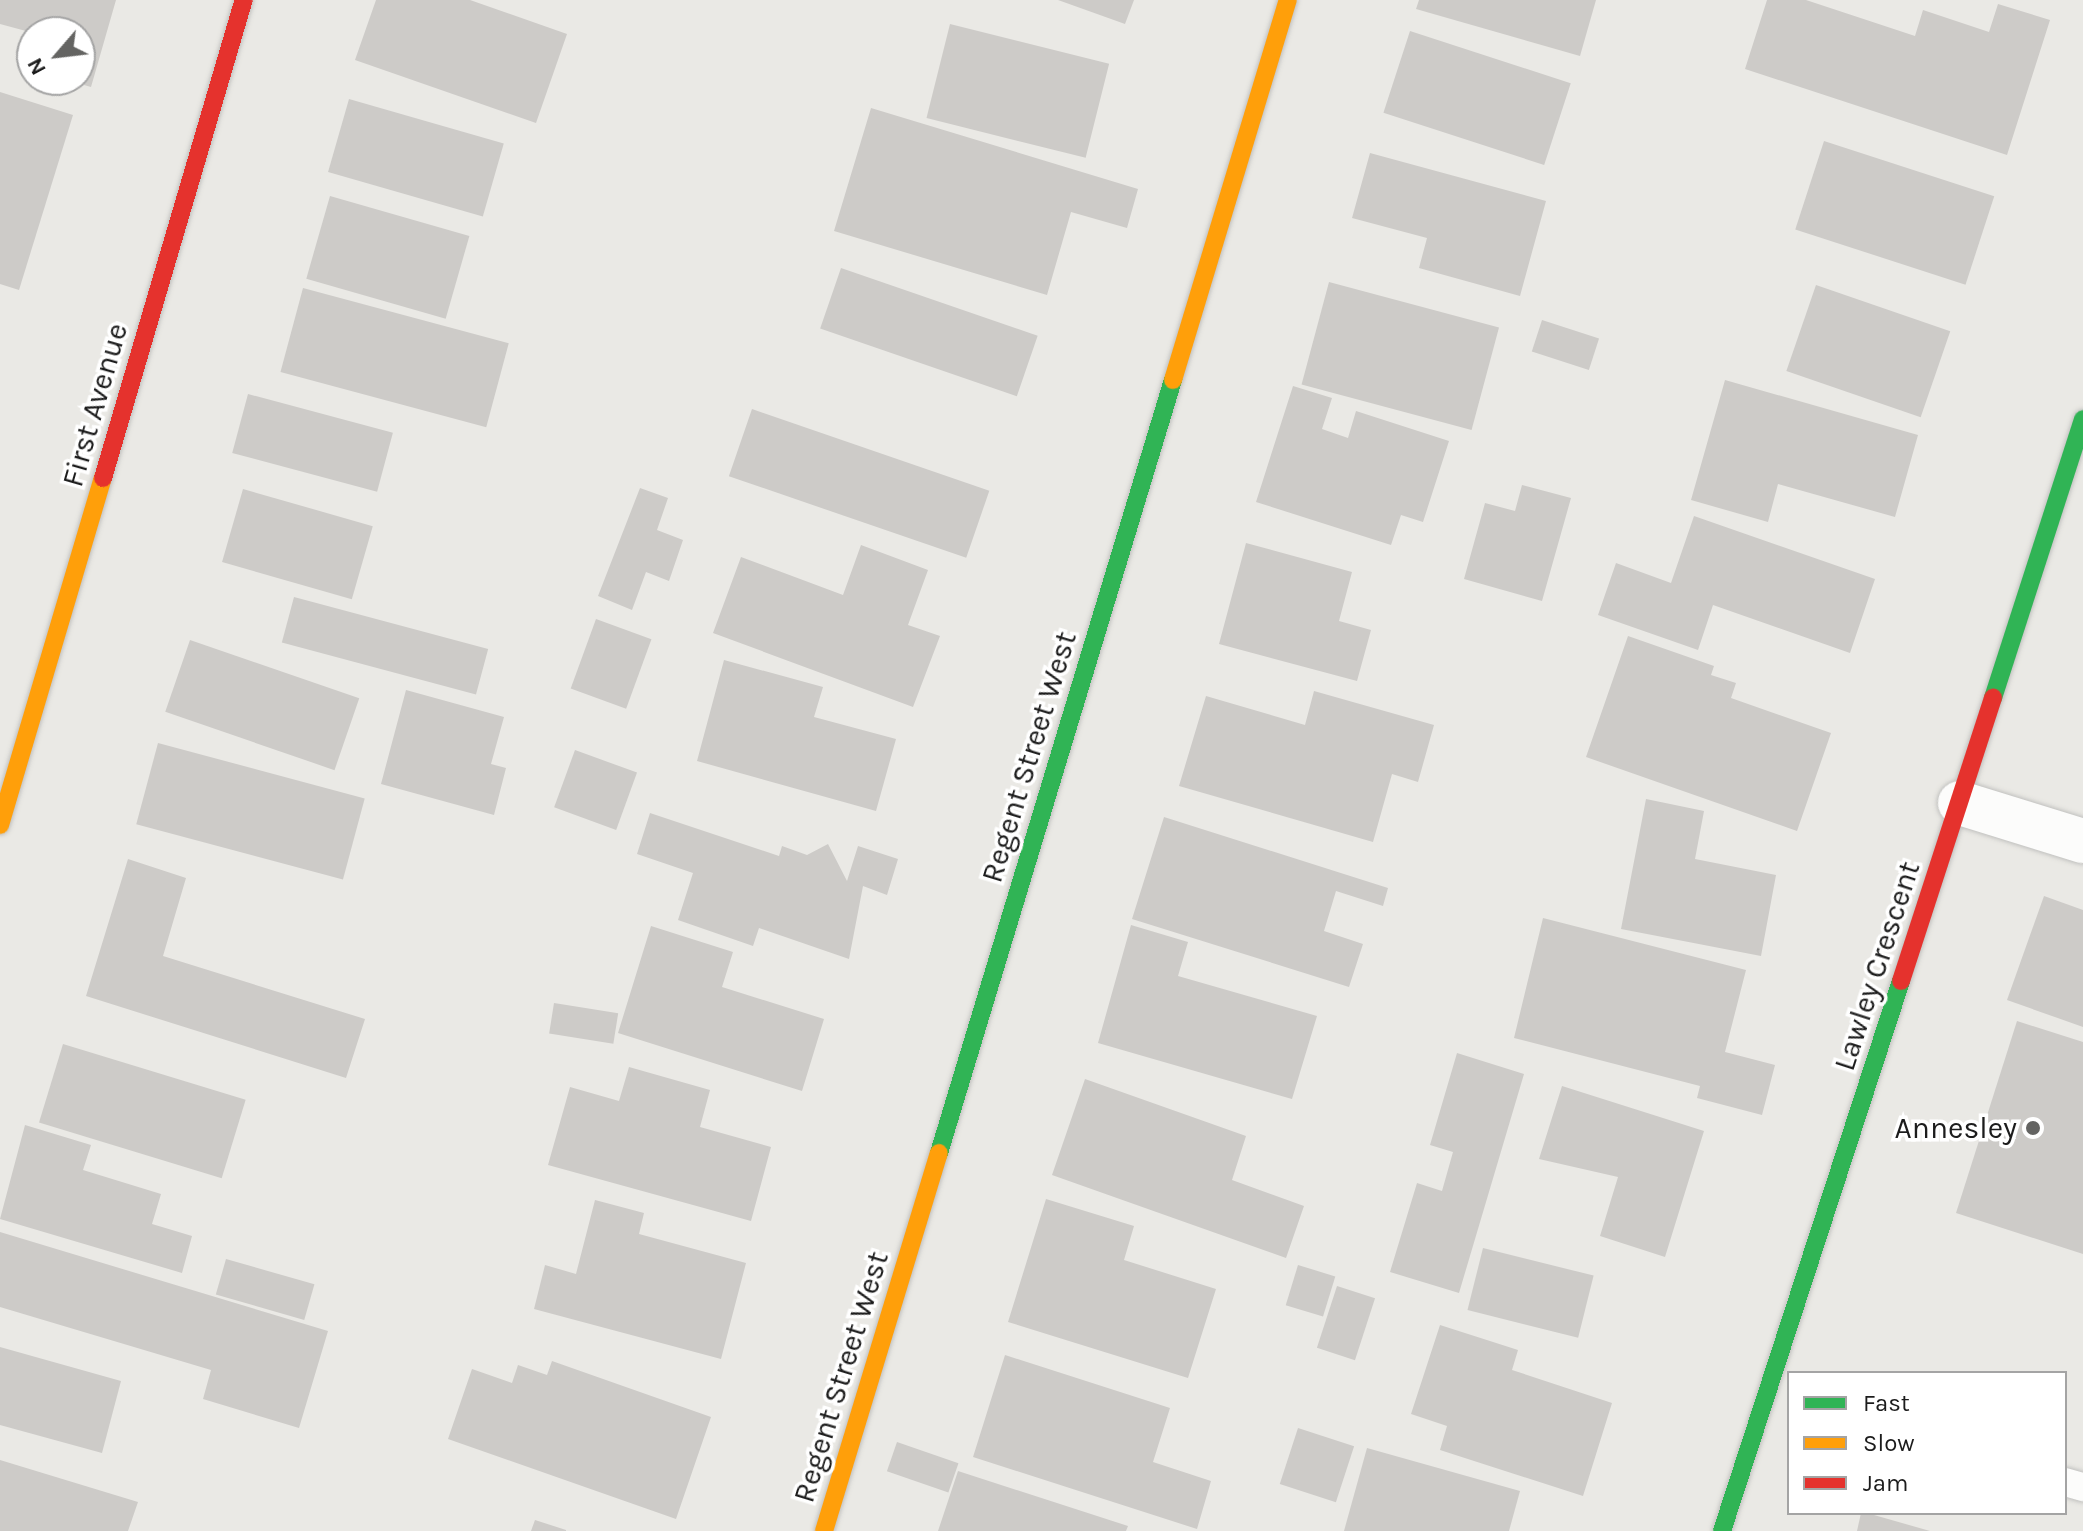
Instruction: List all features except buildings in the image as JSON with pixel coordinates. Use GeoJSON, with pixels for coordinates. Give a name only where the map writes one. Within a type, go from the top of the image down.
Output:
{"type":"FeatureCollection","features":[{"type":"Feature","properties":{"kind":"street","name":"First Avenue"},"geometry":{"type":"LineString","coordinates":[[0,825],[244,0]]}},
{"type":"Feature","properties":{"kind":"street","name":"Regent Street West"},"geometry":{"type":"LineString","coordinates":[[824,1531],[1288,0]]}},
{"type":"Feature","properties":{"kind":"street","name":"Lawley Crescent"},"geometry":{"type":"LineString","coordinates":[[1722,1531],[1777,1393],[2083,419]]}},
{"type":"Feature","properties":{"kind":"street"},"geometry":{"type":"LineString","coordinates":[[1960,803],[2083,841]]}},
{"type":"Feature","properties":{"kind":"traffic: fast"},"geometry":{"type":"LineString","coordinates":[[939,1153],[1173,380]]}},
{"type":"Feature","properties":{"kind":"traffic: fast"},"geometry":{"type":"LineString","coordinates":[[1993,698],[2083,419]]}},
{"type":"Feature","properties":{"kind":"traffic: fast"},"geometry":{"type":"LineString","coordinates":[[1722,1531],[1901,981]]}},
{"type":"Feature","properties":{"kind":"traffic: slow"},"geometry":{"type":"LineString","coordinates":[[1173,380],[1288,0]]}},
{"type":"Feature","properties":{"kind":"traffic: slow"},"geometry":{"type":"LineString","coordinates":[[0,825],[103,478]]}},
{"type":"Feature","properties":{"kind":"traffic: slow"},"geometry":{"type":"LineString","coordinates":[[824,1531],[939,1153]]}},
{"type":"Feature","properties":{"kind":"traffic: jam"},"geometry":{"type":"LineString","coordinates":[[103,478],[244,0]]}},
{"type":"Feature","properties":{"kind":"traffic: jam"},"geometry":{"type":"LineString","coordinates":[[1901,981],[1993,698]]}},
{"type":"Feature","properties":{"kind":"place","name":"Annesley"},"geometry":{"type":"Point","coordinates":[2033,1128]}}]}
